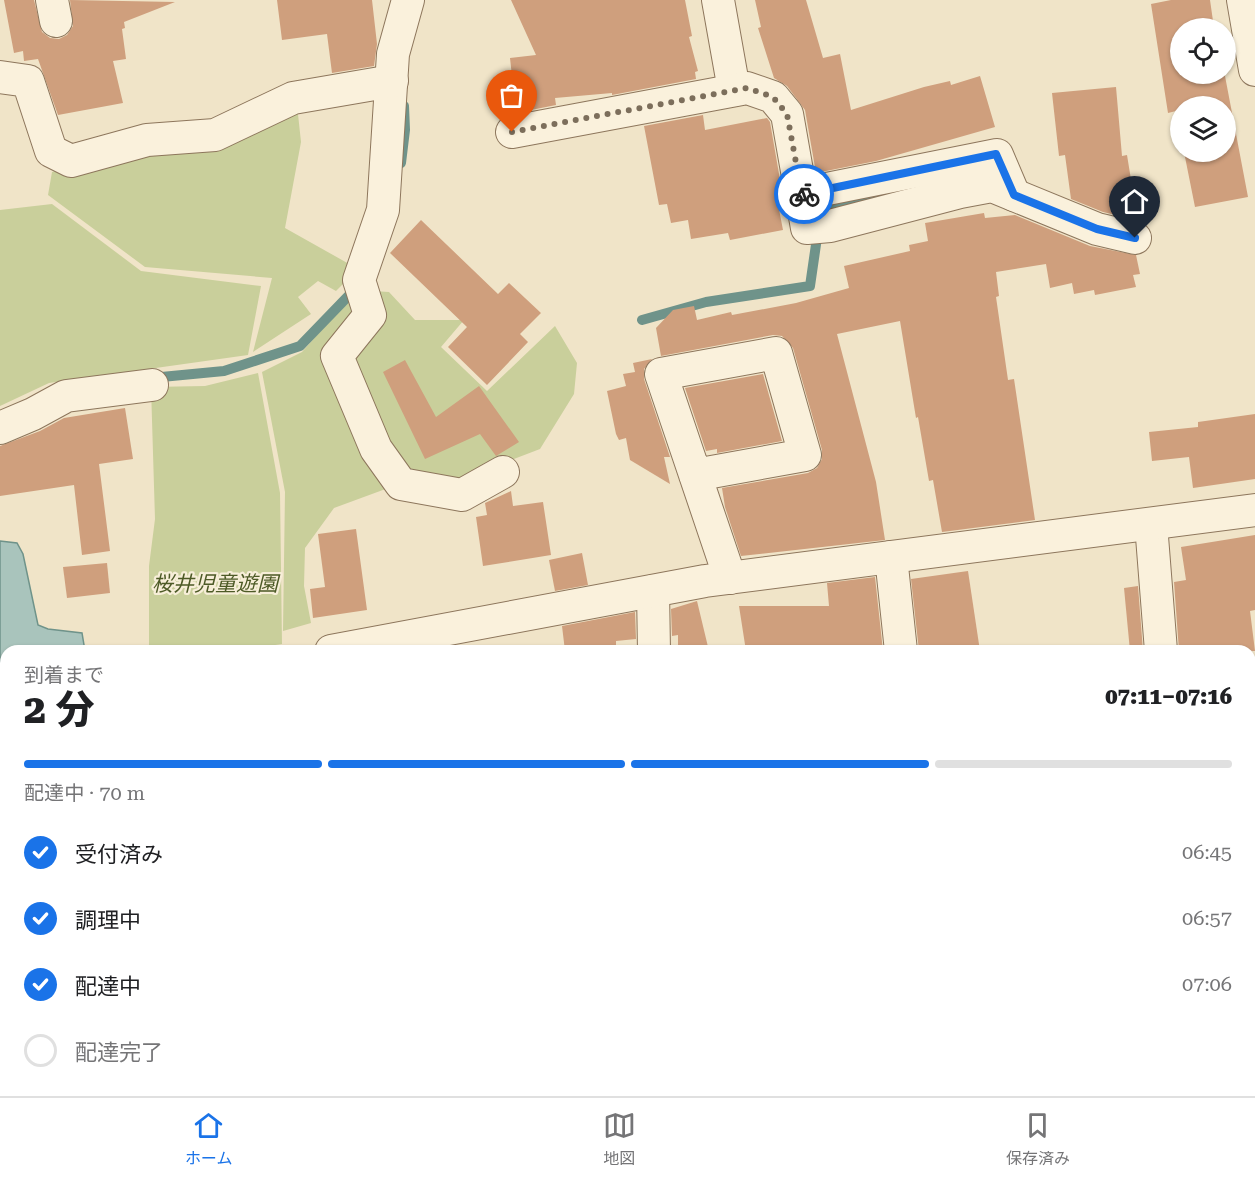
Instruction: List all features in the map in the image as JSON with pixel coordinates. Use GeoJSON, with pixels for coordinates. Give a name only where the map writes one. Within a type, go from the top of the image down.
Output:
{"type":"FeatureCollection","features":[{"type":"Feature","properties":{"kind":"street"},"geometry":{"type":"LineString","coordinates":[[408,0],[393,54],[383,210],[363,294],[370,315],[337,356],[376,449],[401,484],[462,495],[503,472]]}},
{"type":"Feature","properties":{"kind":"street"},"geometry":{"type":"LineString","coordinates":[[718,0],[734,90]]}},
{"type":"Feature","properties":{"kind":"street"},"geometry":{"type":"LineString","coordinates":[[1243,0],[1255,70]]}},
{"type":"Feature","properties":{"kind":"street"},"geometry":{"type":"LineString","coordinates":[[0,77],[28,81],[51,152],[71,161],[147,140],[215,135],[293,98],[392,81]]}},
{"type":"Feature","properties":{"kind":"street"},"geometry":{"type":"LineString","coordinates":[[512,132],[747,88],[773,97],[787,114],[807,228],[830,226],[992,186],[1097,229],[1135,238]]}},
{"type":"Feature","properties":{"kind":"street"},"geometry":{"type":"LineString","coordinates":[[695,475],[805,455],[776,353],[661,374],[695,475],[730,578]]}},
{"type":"Feature","properties":{"kind":"street"},"geometry":{"type":"LineString","coordinates":[[0,428],[66,396],[152,385]]}},
{"type":"Feature","properties":{"kind":"street"},"geometry":{"type":"LineString","coordinates":[[363,645],[730,578],[1255,510]]}},
{"type":"Feature","properties":{"kind":"street"},"geometry":{"type":"LineString","coordinates":[[1151,524],[1161,645]]}},
{"type":"Feature","properties":{"kind":"street"},"geometry":{"type":"LineString","coordinates":[[891,557],[900,645]]}},
{"type":"Feature","properties":{"kind":"street"},"geometry":{"type":"LineString","coordinates":[[653,591],[654,645]]}},
{"type":"Feature","properties":{"kind":"green space"},"geometry":{"type":"Polygon","coordinates":[[[297,105],[301,142],[285,228],[358,269],[336,291],[318,281],[298,297],[311,314],[253,352],[272,278],[145,267],[48,195],[52,172],[297,105]]]}},
{"type":"Feature","properties":{"kind":"green space"},"geometry":{"type":"Polygon","coordinates":[[[52,204],[141,271],[261,286],[248,355],[49,383],[0,406],[0,210],[52,204]]]}},
{"type":"Feature","properties":{"kind":"green space"},"geometry":{"type":"Polygon","coordinates":[[[356,291],[363,312],[328,355],[391,487],[334,508],[305,548],[304,586],[311,623],[283,631],[285,492],[262,372],[302,352],[356,291]]]}},
{"type":"Feature","properties":{"kind":"green space"},"geometry":{"type":"Polygon","coordinates":[[[373,291],[389,292],[415,320],[464,320],[441,347],[487,391],[555,326],[577,363],[574,394],[540,449],[496,466],[461,486],[402,476],[346,356],[373,291]]]}},
{"type":"Feature","properties":{"kind":"green space","name":"桜井児童遊園"},"geometry":{"type":"Polygon","coordinates":[[[258,373],[280,493],[282,644],[149,645],[149,566],[155,519],[151,387],[205,386],[258,373]]]}},
{"type":"Feature","properties":{"kind":"water"},"geometry":{"type":"Polygon","coordinates":[[[0,541],[17,543],[23,554],[38,625],[48,629],[82,633],[84,645],[0,645],[0,541]]]}},
{"type":"Feature","properties":{"kind":"building"},"geometry":{"type":"Polygon","coordinates":[[[4,0],[34,0],[42,32],[50,38],[59,39],[67,35],[73,26],[70,0],[175,2],[124,22],[125,28],[122,29],[126,59],[113,61],[123,103],[58,115],[38,59],[24,61],[23,51],[14,53],[4,0]]]}},
{"type":"Feature","properties":{"kind":"building"},"geometry":{"type":"Polygon","coordinates":[[[277,0],[372,0],[377,44],[374,66],[332,73],[327,34],[282,40],[277,0]]]}},
{"type":"Feature","properties":{"kind":"building"},"geometry":{"type":"Polygon","coordinates":[[[511,0],[685,0],[692,36],[689,37],[698,71],[695,72],[696,79],[612,95],[612,93],[555,98],[556,105],[516,113],[510,58],[536,55],[511,0]]]}},
{"type":"Feature","properties":{"kind":"building"},"geometry":{"type":"Polygon","coordinates":[[[755,0],[806,0],[823,58],[840,54],[851,110],[924,87],[950,81],[951,85],[980,76],[995,127],[876,161],[816,173],[805,110],[787,86],[774,78],[758,28],[761,27],[755,0]]]}},
{"type":"Feature","properties":{"kind":"building"},"geometry":{"type":"Polygon","coordinates":[[[1171,0],[1210,0],[1213,18],[1170,18],[1170,84],[1227,84],[1229,96],[1170,96],[1170,112],[1168,113],[1151,4],[1171,0]]]}},
{"type":"Feature","properties":{"kind":"building"},"geometry":{"type":"Polygon","coordinates":[[[1116,87],[1122,156],[1127,155],[1134,198],[1125,200],[1128,218],[1103,212],[1071,199],[1065,155],[1059,156],[1052,93],[1116,87]]]}},
{"type":"Feature","properties":{"kind":"building"},"geometry":{"type":"Polygon","coordinates":[[[703,115],[705,130],[767,118],[770,122],[783,197],[777,199],[783,230],[730,240],[728,233],[691,239],[688,220],[671,223],[667,204],[659,205],[644,126],[703,115]]]}},
{"type":"Feature","properties":{"kind":"building"},"geometry":{"type":"Polygon","coordinates":[[[1236,134],[1248,197],[1195,207],[1186,162],[1236,162],[1236,134]]]}},
{"type":"Feature","properties":{"kind":"building"},"geometry":{"type":"Polygon","coordinates":[[[984,213],[985,218],[1015,215],[1090,246],[1136,255],[1140,274],[1133,275],[1136,287],[1095,295],[1094,290],[1074,294],[1072,283],[1050,288],[1046,264],[996,272],[999,296],[996,297],[1008,380],[1014,379],[1035,520],[942,532],[933,480],[929,481],[918,417],[916,418],[900,321],[837,334],[876,482],[885,540],[741,556],[725,507],[722,488],[808,473],[817,468],[822,459],[822,450],[793,348],[782,336],[773,335],[661,356],[656,328],[673,310],[694,306],[697,320],[731,312],[732,315],[796,303],[849,288],[844,266],[910,251],[909,245],[928,241],[925,223],[984,213]]]}},
{"type":"Feature","properties":{"kind":"building"},"geometry":{"type":"Polygon","coordinates":[[[421,220],[498,294],[509,283],[541,313],[520,334],[528,342],[487,385],[448,347],[467,327],[390,253],[421,220]]]}},
{"type":"Feature","properties":{"kind":"building"},"geometry":{"type":"Polygon","coordinates":[[[652,359],[644,369],[644,379],[670,457],[664,457],[670,484],[630,460],[626,438],[619,440],[616,434],[607,391],[626,386],[623,374],[635,372],[633,363],[652,359]]]}},
{"type":"Feature","properties":{"kind":"building"},"geometry":{"type":"Polygon","coordinates":[[[405,360],[436,417],[479,386],[519,442],[496,456],[480,434],[425,459],[383,372],[405,360]]]}},
{"type":"Feature","properties":{"kind":"building"},"geometry":{"type":"Polygon","coordinates":[[[763,374],[782,441],[717,453],[717,449],[706,451],[685,388],[763,374]]]}},
{"type":"Feature","properties":{"kind":"building"},"geometry":{"type":"Polygon","coordinates":[[[125,408],[133,459],[99,464],[110,551],[82,555],[74,485],[0,496],[0,446],[40,431],[64,418],[125,408]]]}},
{"type":"Feature","properties":{"kind":"building"},"geometry":{"type":"Polygon","coordinates":[[[1255,414],[1255,479],[1193,488],[1189,457],[1152,461],[1149,432],[1198,427],[1198,422],[1255,414]]]}},
{"type":"Feature","properties":{"kind":"building"},"geometry":{"type":"Polygon","coordinates":[[[511,491],[513,506],[543,502],[551,555],[483,566],[476,517],[487,515],[485,503],[511,491]]]}},
{"type":"Feature","properties":{"kind":"building"},"geometry":{"type":"Polygon","coordinates":[[[356,529],[367,610],[313,618],[310,589],[325,587],[318,534],[356,529]]]}},
{"type":"Feature","properties":{"kind":"building"},"geometry":{"type":"Polygon","coordinates":[[[1255,535],[1255,610],[1250,611],[1254,645],[1179,645],[1174,582],[1186,580],[1181,547],[1255,535]]]}},
{"type":"Feature","properties":{"kind":"building"},"geometry":{"type":"Polygon","coordinates":[[[582,553],[588,585],[555,591],[549,560],[582,553]]]}},
{"type":"Feature","properties":{"kind":"building"},"geometry":{"type":"Polygon","coordinates":[[[107,563],[110,593],[67,598],[63,567],[107,563]]]}},
{"type":"Feature","properties":{"kind":"building"},"geometry":{"type":"Polygon","coordinates":[[[968,571],[979,645],[918,645],[911,579],[968,571]]]}},
{"type":"Feature","properties":{"kind":"building"},"geometry":{"type":"Polygon","coordinates":[[[875,577],[882,645],[745,645],[739,606],[829,606],[827,583],[875,577]]]}},
{"type":"Feature","properties":{"kind":"building"},"geometry":{"type":"Polygon","coordinates":[[[1138,586],[1143,645],[1129,645],[1124,588],[1138,586]]]}},
{"type":"Feature","properties":{"kind":"building"},"geometry":{"type":"Polygon","coordinates":[[[697,601],[708,645],[678,645],[678,635],[672,636],[671,609],[697,601]]]}},
{"type":"Feature","properties":{"kind":"building"},"geometry":{"type":"Polygon","coordinates":[[[635,612],[636,639],[616,641],[616,645],[564,645],[562,626],[635,612]]]}},
{"type":"Feature","properties":{"kind":"waterway"},"geometry":{"type":"LineString","coordinates":[[401,163],[405,130],[404,106]]}},
{"type":"Feature","properties":{"kind":"waterway"},"geometry":{"type":"LineString","coordinates":[[642,320],[706,302],[810,286],[821,210],[918,187]]}},
{"type":"Feature","properties":{"kind":"waterway"},"geometry":{"type":"LineString","coordinates":[[151,378],[224,371],[300,346],[356,288]]}},
{"type":"Feature","properties":{"kind":"way so far"},"geometry":{"type":"LineString","coordinates":[[512,132],[747,88],[773,97],[787,114],[802,195],[804,194]]}},
{"type":"Feature","properties":{"kind":"route"},"geometry":{"type":"LineString","coordinates":[[804,194],[996,154],[1014,195],[1097,229],[1135,238]]}}]}
